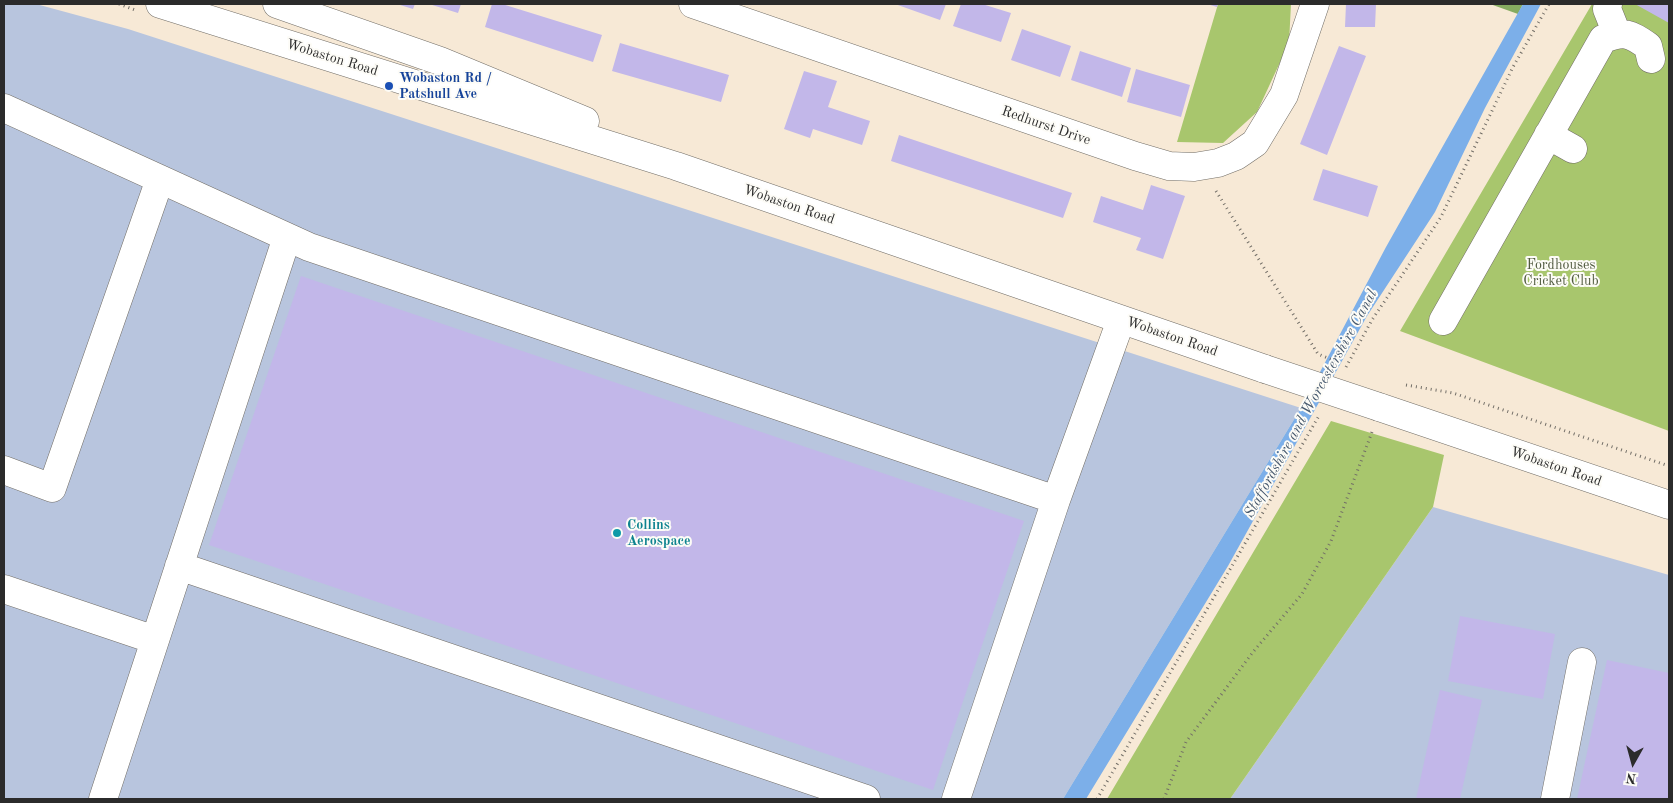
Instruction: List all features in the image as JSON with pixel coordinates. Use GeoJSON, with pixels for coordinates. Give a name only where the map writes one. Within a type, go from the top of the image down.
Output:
{"type":"FeatureCollection","features":[{"type":"Feature","properties":{"kind":"street","name":"Wobaston Road"},"geometry":{"type":"LineString","coordinates":[[160,4],[676,166],[1121,320],[1669,505]]}},
{"type":"Feature","properties":{"kind":"street","name":"Redhurst Drive"},"geometry":{"type":"LineString","coordinates":[[693,4],[1168,166],[1207,164],[1236,156],[1255,143],[1270,122],[1284,95],[1315,4]]}},
{"type":"Feature","properties":{"kind":"street"},"geometry":{"type":"LineString","coordinates":[[1608,4],[1607,9],[1617,34]]}},
{"type":"Feature","properties":{"kind":"street","name":"Wobaston Road"},"geometry":{"type":"LineString","coordinates":[[284,5],[440,61],[625,137],[676,166]]}},
{"type":"Feature","properties":{"kind":"street"},"geometry":{"type":"LineString","coordinates":[[276,41],[284,5]]}},
{"type":"Feature","properties":{"kind":"street"},"geometry":{"type":"LineString","coordinates":[[1443,320],[1602,39],[1617,34],[1631,34],[1648,46],[1651,59]]}},
{"type":"Feature","properties":{"kind":"street"},"geometry":{"type":"LineString","coordinates":[[4,108],[328,254],[1056,500]]}},
{"type":"Feature","properties":{"kind":"street"},"geometry":{"type":"LineString","coordinates":[[1548,135],[1573,149]]}},
{"type":"Feature","properties":{"kind":"street"},"geometry":{"type":"LineString","coordinates":[[4,470],[52,488],[160,179]]}},
{"type":"Feature","properties":{"kind":"street"},"geometry":{"type":"LineString","coordinates":[[103,799],[287,237]]}},
{"type":"Feature","properties":{"kind":"street"},"geometry":{"type":"LineString","coordinates":[[956,799],[1056,500],[1121,320]]}},
{"type":"Feature","properties":{"kind":"street"},"geometry":{"type":"LineString","coordinates":[[179,566],[866,799]]}},
{"type":"Feature","properties":{"kind":"street"},"geometry":{"type":"LineString","coordinates":[[4,589],[155,640]]}},
{"type":"Feature","properties":{"kind":"street"},"geometry":{"type":"LineString","coordinates":[[1555,799],[1582,662]]}},
{"type":"Feature","properties":{"kind":"path"},"geometry":{"type":"LineString","coordinates":[[1207,164],[1212,184],[1318,354],[1351,368]]}},
{"type":"Feature","properties":{"kind":"path"},"geometry":{"type":"LineString","coordinates":[[1404,385],[1453,393],[1669,466]]}},
{"type":"Feature","properties":{"kind":"path"},"geometry":{"type":"LineString","coordinates":[[1164,799],[1186,742],[1253,652],[1302,594],[1334,533],[1350,494],[1379,407]]}},
{"type":"Feature","properties":{"kind":"shaded area"},"geometry":{"type":"Polygon","coordinates":[[[4,4],[36,4],[128,29],[1301,408],[1063,799],[4,799],[4,4]]]}},
{"type":"Feature","properties":{"kind":"shaded area"},"geometry":{"type":"Polygon","coordinates":[[[1433,507],[1669,575],[1669,799],[1230,799],[1433,507]]]}},
{"type":"Feature","properties":{"kind":"green space"},"geometry":{"type":"Polygon","coordinates":[[[1218,4],[1291,4],[1289,43],[1257,112],[1223,143],[1177,142],[1218,4]]]}},
{"type":"Feature","properties":{"kind":"green space"},"geometry":{"type":"Polygon","coordinates":[[[1490,4],[1523,4],[1518,14],[1490,4]]]}},
{"type":"Feature","properties":{"kind":"green space","name":"Fordhouses Cricket Club"},"geometry":{"type":"Polygon","coordinates":[[[1592,4],[1669,4],[1669,431],[1400,331],[1592,4]]]}},
{"type":"Feature","properties":{"kind":"green space"},"geometry":{"type":"Polygon","coordinates":[[[1331,421],[1444,455],[1433,507],[1230,799],[1107,799],[1331,421]]]}},
{"type":"Feature","properties":{"kind":"water","name":"Staffordshire and Worcestershire Canal"},"geometry":{"type":"Polygon","coordinates":[[[1523,4],[1541,4],[1485,108],[1435,212],[1367,316],[1228,566],[1086,799],[1063,799],[1301,408],[1386,247],[1523,4]]]}},
{"type":"Feature","properties":{"kind":"building"},"geometry":{"type":"Polygon","coordinates":[[[397,4],[415,4],[413,9],[397,4]]]}},
{"type":"Feature","properties":{"kind":"building"},"geometry":{"type":"Polygon","coordinates":[[[429,4],[461,4],[458,13],[429,4]]]}},
{"type":"Feature","properties":{"kind":"building"},"geometry":{"type":"Polygon","coordinates":[[[492,4],[502,4],[602,35],[593,62],[485,27],[492,4]]]}},
{"type":"Feature","properties":{"kind":"building"},"geometry":{"type":"Polygon","coordinates":[[[895,4],[946,4],[940,20],[895,4]]]}},
{"type":"Feature","properties":{"kind":"building"},"geometry":{"type":"Polygon","coordinates":[[[961,4],[982,4],[1011,13],[1001,42],[953,26],[961,4]]]}},
{"type":"Feature","properties":{"kind":"building"},"geometry":{"type":"Polygon","coordinates":[[[1207,4],[1218,4],[1217,7],[1207,4]]]}},
{"type":"Feature","properties":{"kind":"building"},"geometry":{"type":"Polygon","coordinates":[[[1346,4],[1376,4],[1375,27],[1345,27],[1346,4]]]}},
{"type":"Feature","properties":{"kind":"building"},"geometry":{"type":"Polygon","coordinates":[[[1635,4],[1669,4],[1669,23],[1635,4]]]}},
{"type":"Feature","properties":{"kind":"building"},"geometry":{"type":"Polygon","coordinates":[[[1022,29],[1071,46],[1060,77],[1011,60],[1022,29]]]}},
{"type":"Feature","properties":{"kind":"building"},"geometry":{"type":"Polygon","coordinates":[[[620,43],[729,75],[721,102],[612,71],[620,43]]]}},
{"type":"Feature","properties":{"kind":"building"},"geometry":{"type":"Polygon","coordinates":[[[1339,46],[1366,56],[1327,155],[1300,144],[1339,46]]]}},
{"type":"Feature","properties":{"kind":"building"},"geometry":{"type":"Polygon","coordinates":[[[1080,51],[1131,68],[1122,97],[1071,80],[1080,51]]]}},
{"type":"Feature","properties":{"kind":"building"},"geometry":{"type":"Polygon","coordinates":[[[1136,69],[1190,85],[1181,117],[1127,102],[1136,69]]]}},
{"type":"Feature","properties":{"kind":"building"},"geometry":{"type":"Polygon","coordinates":[[[804,71],[837,81],[828,107],[870,121],[862,145],[813,129],[810,138],[784,129],[804,71]]]}},
{"type":"Feature","properties":{"kind":"building"},"geometry":{"type":"Polygon","coordinates":[[[899,135],[1072,193],[1063,218],[891,161],[899,135]]]}},
{"type":"Feature","properties":{"kind":"building"},"geometry":{"type":"Polygon","coordinates":[[[1323,169],[1378,186],[1368,217],[1313,200],[1323,169]]]}},
{"type":"Feature","properties":{"kind":"building"},"geometry":{"type":"Polygon","coordinates":[[[1151,185],[1185,196],[1163,259],[1136,250],[1141,238],[1093,222],[1101,196],[1143,210],[1151,185]]]}},
{"type":"Feature","properties":{"kind":"building","name":"Collins Aerospace"},"geometry":{"type":"Polygon","coordinates":[[[301,276],[1024,521],[933,790],[209,545],[301,276]]]}},
{"type":"Feature","properties":{"kind":"building"},"geometry":{"type":"Polygon","coordinates":[[[1460,616],[1555,634],[1543,699],[1448,681],[1460,616]]]}},
{"type":"Feature","properties":{"kind":"building"},"geometry":{"type":"Polygon","coordinates":[[[1607,660],[1669,673],[1669,799],[1577,799],[1607,660]]]}},
{"type":"Feature","properties":{"kind":"building"},"geometry":{"type":"Polygon","coordinates":[[[1440,690],[1482,700],[1460,799],[1416,799],[1440,690]]]}},
{"type":"Feature","properties":{"kind":"place","name":"Wobaston Rd / Patshull Ave"},"geometry":{"type":"Point","coordinates":[389,86]}},
{"type":"Feature","properties":{"kind":"place","name":"Collins Aerospace"},"geometry":{"type":"Point","coordinates":[617,533]}}]}
